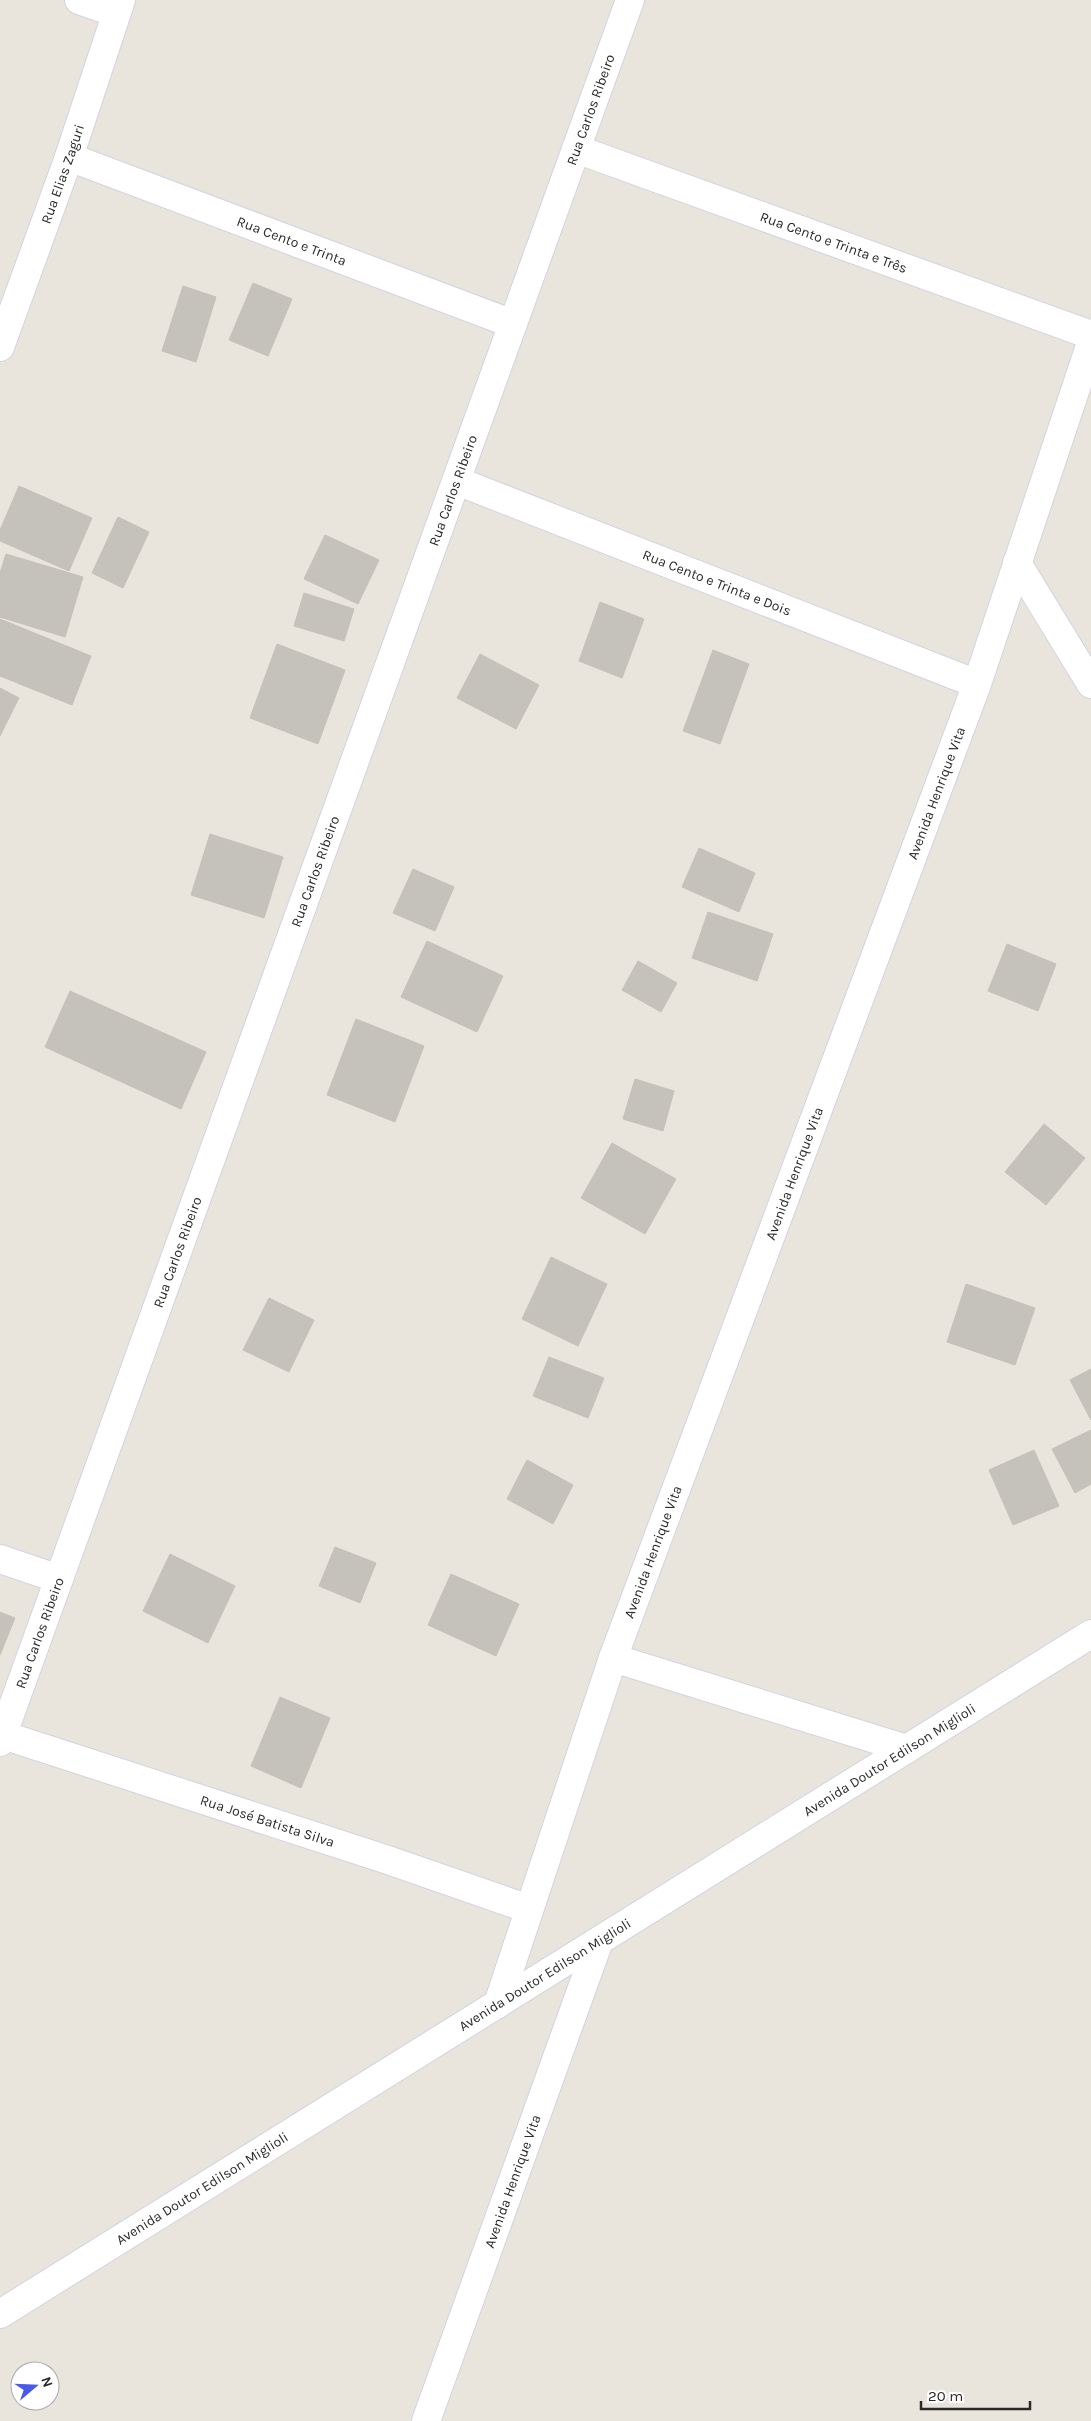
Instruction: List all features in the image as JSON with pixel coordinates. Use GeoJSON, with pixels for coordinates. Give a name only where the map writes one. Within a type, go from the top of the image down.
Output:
{"type":"FeatureCollection","features":[{"type":"Feature","properties":{"kind":"street"},"geometry":{"type":"LineString","coordinates":[[79,0],[118,7]]}},
{"type":"Feature","properties":{"kind":"street","name":"Rua Carlos Ribeiro"},"geometry":{"type":"LineString","coordinates":[[1,1738],[630,0]]}},
{"type":"Feature","properties":{"kind":"street","name":"Rua Elias Zaguri"},"geometry":{"type":"LineString","coordinates":[[0,347],[6,306],[68,157],[118,7]]}},
{"type":"Feature","properties":{"kind":"street","name":"Rua Cento e Trinta e Três"},"geometry":{"type":"LineString","coordinates":[[576,150],[1091,335]]}},
{"type":"Feature","properties":{"kind":"street","name":"Rua Cento e Trinta"},"geometry":{"type":"LineString","coordinates":[[68,157],[513,324]]}},
{"type":"Feature","properties":{"kind":"street","name":"Avenida Henrique Vita"},"geometry":{"type":"LineString","coordinates":[[498,2004],[612,1658],[977,684],[1091,342]]}},
{"type":"Feature","properties":{"kind":"street","name":"Rua Cento e Trinta e Dois"},"geometry":{"type":"LineString","coordinates":[[456,481],[977,684]]}},
{"type":"Feature","properties":{"kind":"street"},"geometry":{"type":"LineString","coordinates":[[1017,563],[1091,684]]}},
{"type":"Feature","properties":{"kind":"street"},"geometry":{"type":"LineString","coordinates":[[0,1559],[59,1579]]}},
{"type":"Feature","properties":{"kind":"street","name":"Avenida Doutor Edilson Miglioli"},"geometry":{"type":"LineString","coordinates":[[0,2314],[1091,1634]]}},
{"type":"Feature","properties":{"kind":"street"},"geometry":{"type":"LineString","coordinates":[[612,1658],[907,1749]]}},
{"type":"Feature","properties":{"kind":"street","name":"Rua José Batista Silva"},"geometry":{"type":"LineString","coordinates":[[1,1738],[385,1859],[529,1909]]}},
{"type":"Feature","properties":{"kind":"street","name":"Avenida Henrique Vita"},"geometry":{"type":"LineString","coordinates":[[426,2421],[599,1941]]}},
{"type":"Feature","properties":{"kind":"building"},"geometry":{"type":"Polygon","coordinates":[[[253,283],[292,299],[268,356],[229,340],[253,283]]]}},
{"type":"Feature","properties":{"kind":"building"},"geometry":{"type":"Polygon","coordinates":[[[183,286],[216,297],[196,362],[162,351],[183,286]]]}},
{"type":"Feature","properties":{"kind":"building"},"geometry":{"type":"Polygon","coordinates":[[[19,486],[92,518],[69,571],[0,541],[0,530],[19,486]]]}},
{"type":"Feature","properties":{"kind":"building"},"geometry":{"type":"Polygon","coordinates":[[[118,517],[149,532],[123,588],[92,573],[118,517]]]}},
{"type":"Feature","properties":{"kind":"building"},"geometry":{"type":"Polygon","coordinates":[[[325,535],[379,560],[358,604],[304,579],[325,535]]]}},
{"type":"Feature","properties":{"kind":"building"},"geometry":{"type":"Polygon","coordinates":[[[6,554],[83,577],[65,637],[0,617],[0,573],[6,554]]]}},
{"type":"Feature","properties":{"kind":"building"},"geometry":{"type":"Polygon","coordinates":[[[304,593],[354,609],[344,641],[294,626],[304,593]]]}},
{"type":"Feature","properties":{"kind":"building"},"geometry":{"type":"Polygon","coordinates":[[[600,602],[644,619],[622,678],[579,661],[600,602]]]}},
{"type":"Feature","properties":{"kind":"building"},"geometry":{"type":"Polygon","coordinates":[[[0,619],[91,656],[72,705],[0,676],[0,619]]]}},
{"type":"Feature","properties":{"kind":"building"},"geometry":{"type":"Polygon","coordinates":[[[277,644],[345,670],[318,744],[250,718],[277,644]]]}},
{"type":"Feature","properties":{"kind":"building"},"geometry":{"type":"Polygon","coordinates":[[[713,650],[749,664],[720,744],[683,731],[713,650]]]}},
{"type":"Feature","properties":{"kind":"building"},"geometry":{"type":"Polygon","coordinates":[[[480,654],[539,685],[516,729],[457,698],[480,654]]]}},
{"type":"Feature","properties":{"kind":"building"},"geometry":{"type":"Polygon","coordinates":[[[0,688],[19,698],[0,736],[0,688]]]}},
{"type":"Feature","properties":{"kind":"building"},"geometry":{"type":"Polygon","coordinates":[[[210,834],[283,857],[264,918],[191,895],[210,834]]]}},
{"type":"Feature","properties":{"kind":"building"},"geometry":{"type":"Polygon","coordinates":[[[699,848],[755,873],[739,912],[682,887],[699,848]]]}},
{"type":"Feature","properties":{"kind":"building"},"geometry":{"type":"Polygon","coordinates":[[[413,869],[454,887],[435,931],[393,913],[413,869]]]}},
{"type":"Feature","properties":{"kind":"building"},"geometry":{"type":"Polygon","coordinates":[[[708,912],[773,934],[757,981],[692,958],[708,912]]]}},
{"type":"Feature","properties":{"kind":"building"},"geometry":{"type":"Polygon","coordinates":[[[427,941],[503,976],[477,1032],[401,997],[427,941]]]}},
{"type":"Feature","properties":{"kind":"building"},"geometry":{"type":"Polygon","coordinates":[[[1007,944],[1056,964],[1038,1011],[988,991],[1007,944]]]}},
{"type":"Feature","properties":{"kind":"building"},"geometry":{"type":"Polygon","coordinates":[[[638,961],[677,983],[661,1012],[622,990],[638,961]]]}},
{"type":"Feature","properties":{"kind":"building"},"geometry":{"type":"Polygon","coordinates":[[[70,991],[206,1052],[181,1109],[45,1047],[70,991]]]}},
{"type":"Feature","properties":{"kind":"building"},"geometry":{"type":"Polygon","coordinates":[[[356,1019],[424,1046],[395,1122],[327,1095],[356,1019]]]}},
{"type":"Feature","properties":{"kind":"building"},"geometry":{"type":"Polygon","coordinates":[[[635,1079],[674,1091],[663,1131],[623,1119],[635,1079]]]}},
{"type":"Feature","properties":{"kind":"building"},"geometry":{"type":"Polygon","coordinates":[[[1044,1124],[1085,1158],[1046,1205],[1005,1172],[1044,1124]]]}},
{"type":"Feature","properties":{"kind":"building"},"geometry":{"type":"Polygon","coordinates":[[[612,1143],[676,1179],[645,1234],[581,1198],[612,1143]]]}},
{"type":"Feature","properties":{"kind":"building"},"geometry":{"type":"Polygon","coordinates":[[[551,1257],[607,1284],[578,1346],[522,1319],[551,1257]]]}},
{"type":"Feature","properties":{"kind":"building"},"geometry":{"type":"Polygon","coordinates":[[[966,1284],[1035,1308],[1015,1365],[947,1342],[966,1284]]]}},
{"type":"Feature","properties":{"kind":"building"},"geometry":{"type":"Polygon","coordinates":[[[269,1298],[314,1320],[289,1372],[243,1350],[269,1298]]]}},
{"type":"Feature","properties":{"kind":"building"},"geometry":{"type":"Polygon","coordinates":[[[549,1357],[604,1378],[588,1418],[533,1396],[549,1357]]]}},
{"type":"Feature","properties":{"kind":"building"},"geometry":{"type":"Polygon","coordinates":[[[1091,1369],[1091,1420],[1070,1380],[1091,1369]]]}},
{"type":"Feature","properties":{"kind":"building"},"geometry":{"type":"Polygon","coordinates":[[[1091,1430],[1091,1484],[1075,1493],[1052,1449],[1091,1430]]]}},
{"type":"Feature","properties":{"kind":"building"},"geometry":{"type":"Polygon","coordinates":[[[1034,1450],[1059,1506],[1013,1525],[989,1470],[1034,1450]]]}},
{"type":"Feature","properties":{"kind":"building"},"geometry":{"type":"Polygon","coordinates":[[[527,1460],[573,1485],[553,1524],[507,1499],[527,1460]]]}},
{"type":"Feature","properties":{"kind":"building"},"geometry":{"type":"Polygon","coordinates":[[[335,1547],[376,1563],[360,1603],[319,1586],[335,1547]]]}},
{"type":"Feature","properties":{"kind":"building"},"geometry":{"type":"Polygon","coordinates":[[[170,1554],[235,1586],[208,1643],[143,1611],[170,1554]]]}},
{"type":"Feature","properties":{"kind":"building"},"geometry":{"type":"Polygon","coordinates":[[[451,1574],[519,1604],[496,1656],[428,1625],[451,1574]]]}},
{"type":"Feature","properties":{"kind":"building"},"geometry":{"type":"Polygon","coordinates":[[[0,1612],[15,1618],[0,1655],[0,1612]]]}},
{"type":"Feature","properties":{"kind":"building"},"geometry":{"type":"Polygon","coordinates":[[[280,1697],[330,1718],[301,1788],[251,1766],[280,1697]]]}}]}
